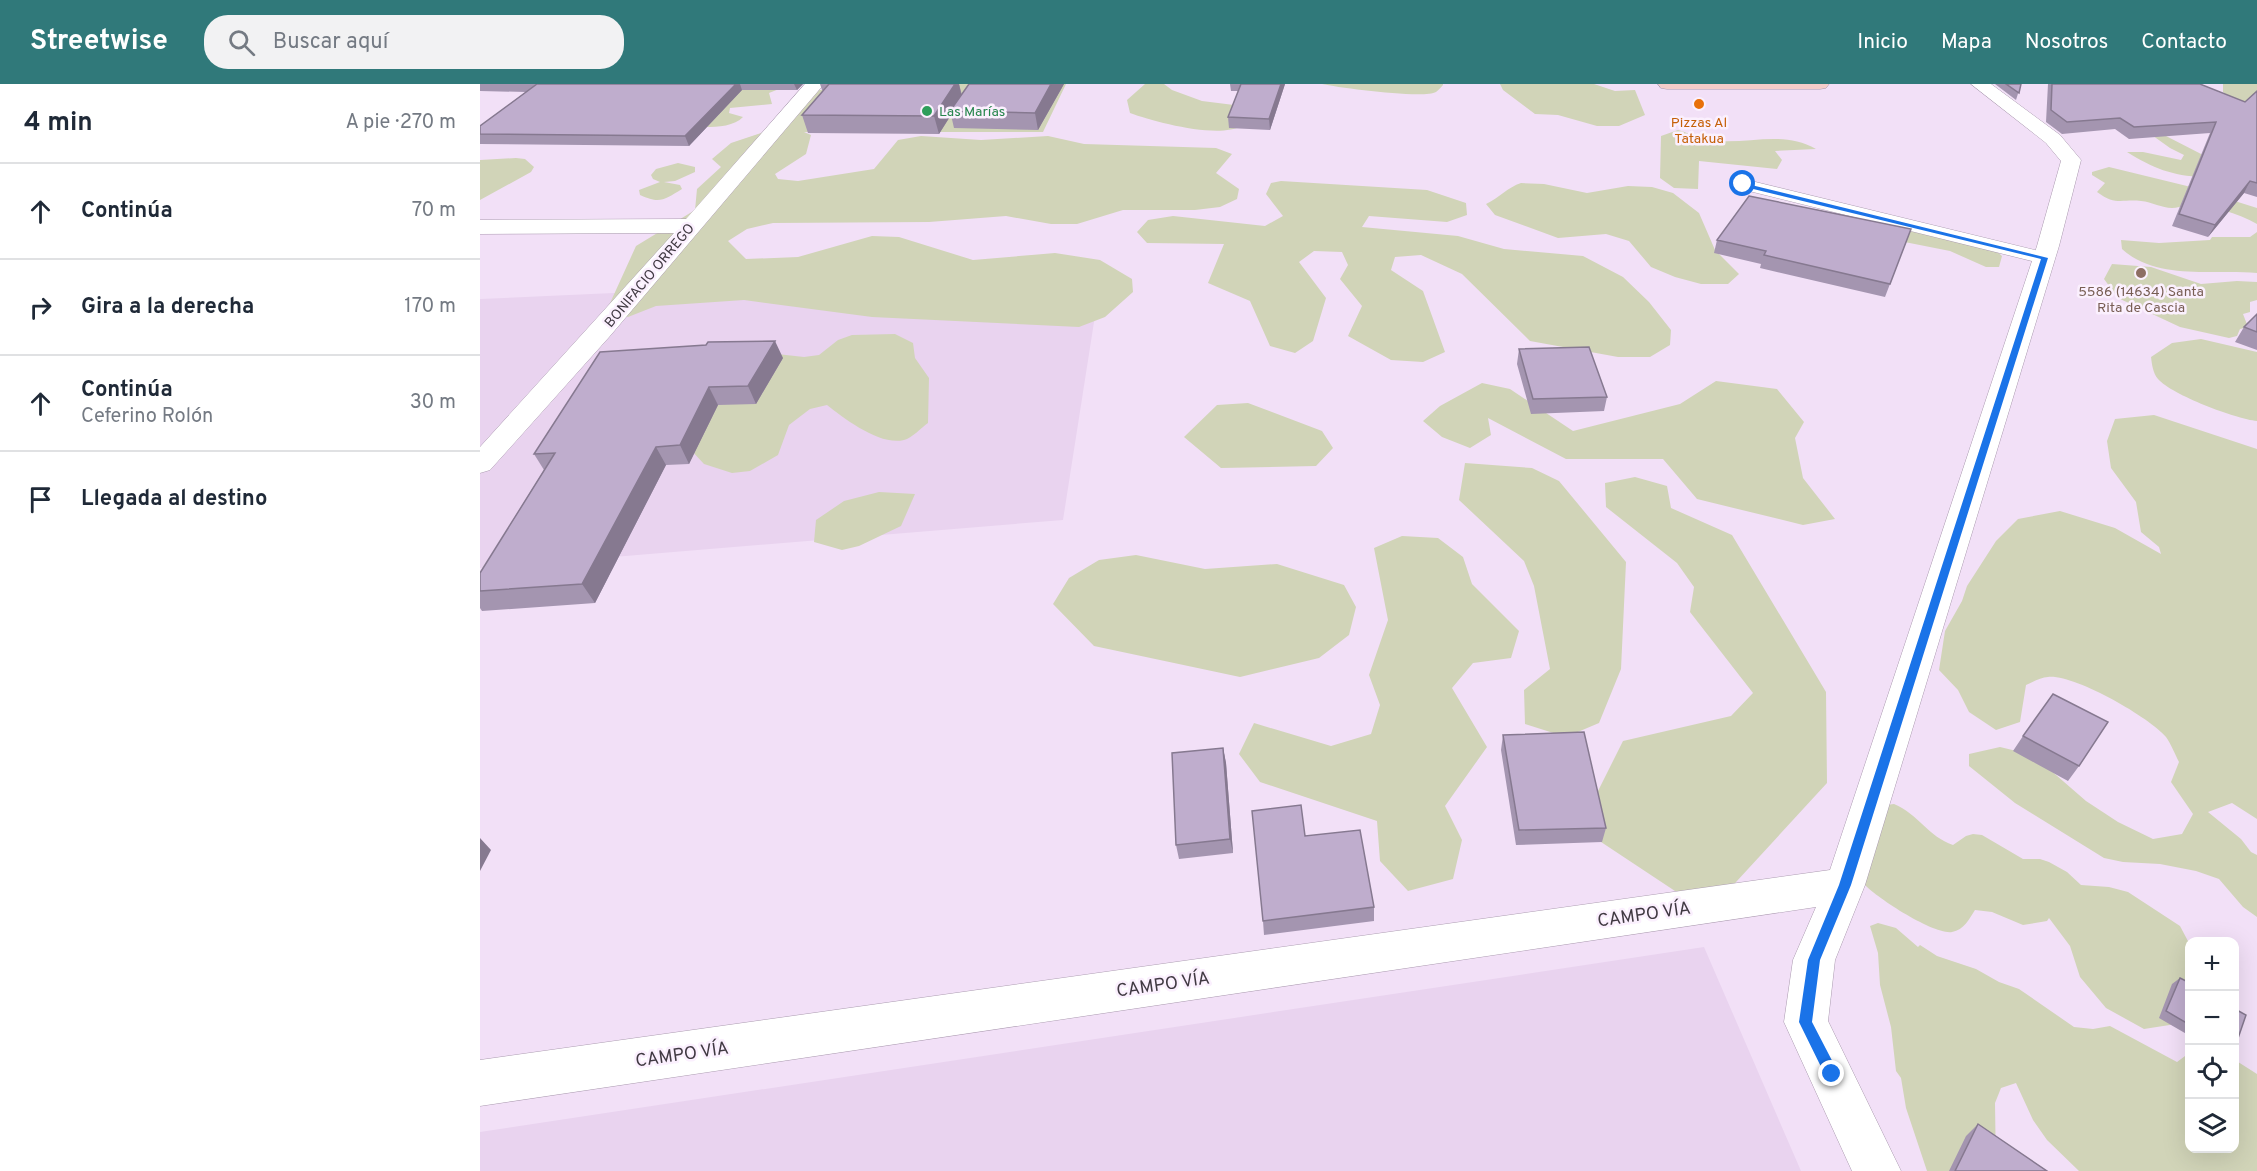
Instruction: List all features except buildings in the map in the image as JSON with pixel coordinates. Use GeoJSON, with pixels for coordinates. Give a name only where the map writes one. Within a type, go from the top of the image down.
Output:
{"type":"FeatureCollection","features":[{"type":"Feature","properties":{"kind":"main road"},"geometry":{"type":"LineString","coordinates":[[1666,84],[1820,84]]}},
{"type":"Feature","properties":{"kind":"street","name":"BONIFACIO ORREGO"},"geometry":{"type":"LineString","coordinates":[[480,464],[601,331],[815,84]]}},
{"type":"Feature","properties":{"kind":"street"},"geometry":{"type":"LineString","coordinates":[[1877,1171],[1806,1022],[1814,960],[1845,885],[2044,258],[2071,160],[2053,139],[1980,84]]}},
{"type":"Feature","properties":{"kind":"street"},"geometry":{"type":"LineString","coordinates":[[480,227],[691,226]]}},
{"type":"Feature","properties":{"kind":"street","name":"CAMPO VÍA"},"geometry":{"type":"LineString","coordinates":[[480,1083],[1845,885]]}},
{"type":"Feature","properties":{"kind":"lane"},"geometry":{"type":"LineString","coordinates":[[1743,184],[2044,258]]}},
{"type":"Feature","properties":{"kind":"shaded area"},"geometry":{"type":"Polygon","coordinates":[[[1102,271],[1063,520],[480,568],[480,299],[1102,271]]]}},
{"type":"Feature","properties":{"kind":"shaded area"},"geometry":{"type":"Polygon","coordinates":[[[1704,947],[1801,1171],[480,1171],[480,1132],[1704,947]]]}},
{"type":"Feature","properties":{"kind":"green space"},"geometry":{"type":"Polygon","coordinates":[[[933,84],[1066,84],[1043,132],[804,132],[811,135],[806,154],[775,174],[778,179],[798,181],[874,169],[898,140],[921,136],[981,140],[1048,136],[1084,144],[1216,148],[1232,154],[1216,173],[1239,189],[1237,199],[1220,207],[1195,210],[1123,210],[1077,224],[1051,224],[1006,216],[929,222],[773,223],[747,229],[728,241],[746,259],[798,257],[872,236],[899,237],[973,260],[1055,253],[1100,260],[1132,279],[1133,292],[1105,317],[1079,327],[872,317],[744,300],[656,306],[628,317],[606,312],[636,246],[695,210],[697,189],[721,167],[712,159],[731,143],[773,129],[784,129],[819,90],[928,90],[933,84]]]}},
{"type":"Feature","properties":{"kind":"green space"},"geometry":{"type":"Polygon","coordinates":[[[1145,84],[1164,84],[1172,90],[1202,101],[1234,105],[1241,126],[1231,130],[1203,130],[1154,121],[1130,113],[1127,100],[1145,84]]]}},
{"type":"Feature","properties":{"kind":"green space"},"geometry":{"type":"Polygon","coordinates":[[[1322,84],[1443,85],[1436,92],[1428,94],[1399,94],[1322,84]]]}},
{"type":"Feature","properties":{"kind":"green space"},"geometry":{"type":"Polygon","coordinates":[[[1500,84],[1594,84],[1615,91],[1635,90],[1645,115],[1619,126],[1597,126],[1558,115],[1535,114],[1503,90],[1500,84]]]}},
{"type":"Feature","properties":{"kind":"green space"},"geometry":{"type":"Polygon","coordinates":[[[2223,84],[2257,84],[2257,104],[2238,104],[2223,92],[2223,84]]]}},
{"type":"Feature","properties":{"kind":"green space"},"geometry":{"type":"Polygon","coordinates":[[[789,85],[769,93],[772,104],[730,108],[729,113],[743,117],[736,122],[721,126],[705,127],[581,105],[789,85]]]}},
{"type":"Feature","properties":{"kind":"green space"},"geometry":{"type":"Polygon","coordinates":[[[1678,130],[1714,141],[1781,139],[1793,140],[1816,149],[1775,151],[1782,160],[1777,169],[1699,161],[1698,189],[1674,188],[1660,178],[1661,136],[1678,130]]]}},
{"type":"Feature","properties":{"kind":"green space"},"geometry":{"type":"Polygon","coordinates":[[[2149,133],[2166,136],[2205,156],[2203,177],[2163,170],[2127,152],[2143,152],[2181,160],[2184,155],[2149,133]]]}},
{"type":"Feature","properties":{"kind":"green space"},"geometry":{"type":"Polygon","coordinates":[[[525,159],[534,167],[531,172],[480,200],[480,160],[525,159]]]}},
{"type":"Feature","properties":{"kind":"green space"},"geometry":{"type":"Polygon","coordinates":[[[678,163],[695,167],[695,172],[675,181],[664,182],[680,185],[682,189],[662,200],[640,195],[639,190],[660,182],[653,179],[651,175],[656,169],[678,163]]]}},
{"type":"Feature","properties":{"kind":"green space"},"geometry":{"type":"Polygon","coordinates":[[[2109,167],[2187,186],[2257,208],[2257,224],[2241,216],[2214,208],[2184,206],[2168,208],[2145,202],[2109,199],[2097,192],[2105,183],[2092,175],[2092,172],[2109,167]]]}},
{"type":"Feature","properties":{"kind":"green space"},"geometry":{"type":"Polygon","coordinates":[[[1281,181],[1427,190],[1466,203],[1467,215],[1447,222],[1369,216],[1362,227],[1458,236],[1504,249],[1583,256],[1623,277],[1649,302],[1671,330],[1670,345],[1650,357],[1618,357],[1530,341],[1462,274],[1421,255],[1395,257],[1391,270],[1423,291],[1445,352],[1423,362],[1391,360],[1348,336],[1362,306],[1340,279],[1348,265],[1342,252],[1314,251],[1299,262],[1326,298],[1313,341],[1295,353],[1270,346],[1250,301],[1208,283],[1224,244],[1147,243],[1137,232],[1148,220],[1173,216],[1265,226],[1283,216],[1266,194],[1271,183],[1281,181]]]}},
{"type":"Feature","properties":{"kind":"green space"},"geometry":{"type":"Polygon","coordinates":[[[1521,183],[1544,184],[1587,193],[1628,186],[1652,187],[1673,193],[1699,213],[1715,250],[1739,274],[1728,284],[1701,284],[1651,267],[1629,241],[1606,234],[1558,238],[1495,215],[1486,204],[1521,183]]]}},
{"type":"Feature","properties":{"kind":"green space"},"geometry":{"type":"Polygon","coordinates":[[[1816,209],[1865,223],[1933,231],[1995,250],[2002,256],[1999,267],[1986,267],[1950,251],[1839,229],[1806,211],[1816,209]]]}},
{"type":"Feature","properties":{"kind":"green space"},"geometry":{"type":"Polygon","coordinates":[[[2257,232],[2257,273],[2168,270],[2136,259],[2122,249],[2121,240],[2159,243],[2210,240],[2212,237],[2250,237],[2257,232]]]}},
{"type":"Feature","properties":{"kind":"green space"},"geometry":{"type":"Polygon","coordinates":[[[2112,264],[2151,267],[2201,284],[2257,282],[2257,300],[2250,302],[2250,312],[2243,314],[2248,327],[2240,329],[2237,336],[2229,338],[2180,327],[2118,298],[2104,279],[2112,264]]]}},
{"type":"Feature","properties":{"kind":"green space"},"geometry":{"type":"Polygon","coordinates":[[[895,334],[913,343],[915,358],[929,378],[928,423],[910,437],[895,441],[884,439],[863,430],[827,405],[810,409],[789,425],[778,455],[750,471],[732,473],[704,464],[690,449],[703,409],[777,354],[804,357],[819,355],[838,340],[852,335],[895,334]]]}},
{"type":"Feature","properties":{"kind":"green space"},"geometry":{"type":"Polygon","coordinates":[[[2201,339],[2257,352],[2257,421],[2220,411],[2190,399],[2165,385],[2156,377],[2151,357],[2172,343],[2201,339]]]}},
{"type":"Feature","properties":{"kind":"green space"},"geometry":{"type":"Polygon","coordinates":[[[1716,381],[1777,389],[1804,422],[1795,438],[1803,478],[1835,519],[1803,525],[1697,499],[1663,459],[1566,459],[1488,418],[1491,435],[1470,448],[1442,437],[1423,421],[1440,406],[1482,383],[1510,389],[1573,431],[1680,404],[1716,381]]]}},
{"type":"Feature","properties":{"kind":"green space"},"geometry":{"type":"Polygon","coordinates":[[[1248,403],[1322,431],[1333,448],[1316,466],[1221,468],[1184,437],[1217,405],[1248,403]]]}},
{"type":"Feature","properties":{"kind":"green space"},"geometry":{"type":"Polygon","coordinates":[[[2154,415],[2257,449],[2257,819],[2232,803],[2208,812],[2257,855],[2257,917],[2243,907],[2219,879],[2196,871],[2160,864],[2123,862],[2104,858],[2015,803],[1969,766],[1969,754],[2000,747],[2033,755],[2086,801],[2118,822],[2153,839],[2182,834],[2193,814],[2171,782],[2179,762],[2166,737],[2157,729],[2128,708],[2092,689],[2075,682],[2048,677],[2026,685],[2020,722],[1996,730],[1969,712],[1958,690],[1939,670],[1945,631],[1962,601],[1967,586],[1996,541],[2018,519],[2060,511],[2115,528],[2161,554],[2159,547],[2141,532],[2136,502],[2111,468],[2107,441],[2115,419],[2154,415]]]}},
{"type":"Feature","properties":{"kind":"green space"},"geometry":{"type":"Polygon","coordinates":[[[1465,463],[1532,468],[1559,481],[1626,562],[1621,669],[1599,723],[1566,737],[1525,724],[1524,690],[1550,669],[1534,586],[1524,561],[1459,500],[1465,463]]]}},
{"type":"Feature","properties":{"kind":"green space"},"geometry":{"type":"Polygon","coordinates":[[[1635,477],[1667,486],[1671,508],[1732,535],[1826,692],[1827,783],[1725,894],[1675,891],[1595,838],[1593,801],[1623,741],[1731,716],[1753,693],[1690,612],[1694,587],[1677,563],[1606,507],[1605,483],[1635,477]]]}},
{"type":"Feature","properties":{"kind":"green space"},"geometry":{"type":"Polygon","coordinates":[[[879,492],[915,494],[901,526],[859,546],[842,550],[814,542],[816,520],[844,501],[879,492]]]}},
{"type":"Feature","properties":{"kind":"green space"},"geometry":{"type":"Polygon","coordinates":[[[1402,536],[1438,538],[1463,557],[1472,584],[1519,631],[1511,658],[1473,663],[1452,688],[1487,747],[1445,806],[1462,840],[1453,879],[1408,891],[1380,861],[1377,821],[1260,782],[1239,754],[1254,723],[1331,746],[1371,734],[1380,705],[1369,675],[1388,620],[1374,548],[1402,536]]]}},
{"type":"Feature","properties":{"kind":"green space"},"geometry":{"type":"Polygon","coordinates":[[[1136,555],[1205,569],[1277,564],[1344,585],[1356,607],[1349,635],[1319,658],[1240,677],[1094,646],[1053,604],[1069,578],[1099,560],[1136,555]]]}},
{"type":"Feature","properties":{"kind":"green space"},"geometry":{"type":"Polygon","coordinates":[[[1894,804],[1902,808],[1937,837],[1953,845],[1966,836],[1982,835],[2023,859],[2040,859],[2049,862],[2067,872],[2081,885],[2109,887],[2128,892],[2180,926],[2186,937],[2185,1010],[2176,1024],[2144,1029],[2106,1008],[2080,977],[2070,946],[2049,918],[2047,921],[2023,925],[1992,912],[1975,910],[1966,924],[1952,932],[1932,928],[1919,922],[1879,897],[1863,883],[1886,805],[1894,804]]]}},
{"type":"Feature","properties":{"kind":"green space"},"geometry":{"type":"Polygon","coordinates":[[[1878,923],[1896,928],[1918,947],[1920,945],[1937,956],[1976,969],[1999,982],[2019,989],[2074,1027],[2093,1029],[2110,1026],[2177,1062],[2185,1056],[2185,1153],[2239,1153],[2239,1063],[2257,1074],[2257,1171],[2079,1171],[2047,1140],[2033,1120],[2016,1083],[2001,1088],[1995,1103],[1996,1171],[1927,1171],[1906,1108],[1901,1078],[1896,1071],[1891,1027],[1880,985],[1878,953],[1870,926],[1878,923]]]}},
{"type":"Feature","properties":{"kind":"place","name":"Pizzas Al Tatakua"},"geometry":{"type":"Point","coordinates":[1699,104]}},
{"type":"Feature","properties":{"kind":"place","name":"Las Marías"},"geometry":{"type":"Point","coordinates":[927,111]}},
{"type":"Feature","properties":{"kind":"place","name":"5586 (14634) Santa Rita de Cascia"},"geometry":{"type":"Point","coordinates":[2141,273]}},
{"type":"Feature","properties":{"kind":"route"},"geometry":{"type":"LineString","coordinates":[[1743,184],[2044,258],[1845,885],[1814,960],[1806,1022],[1832,1074]]}}]}
